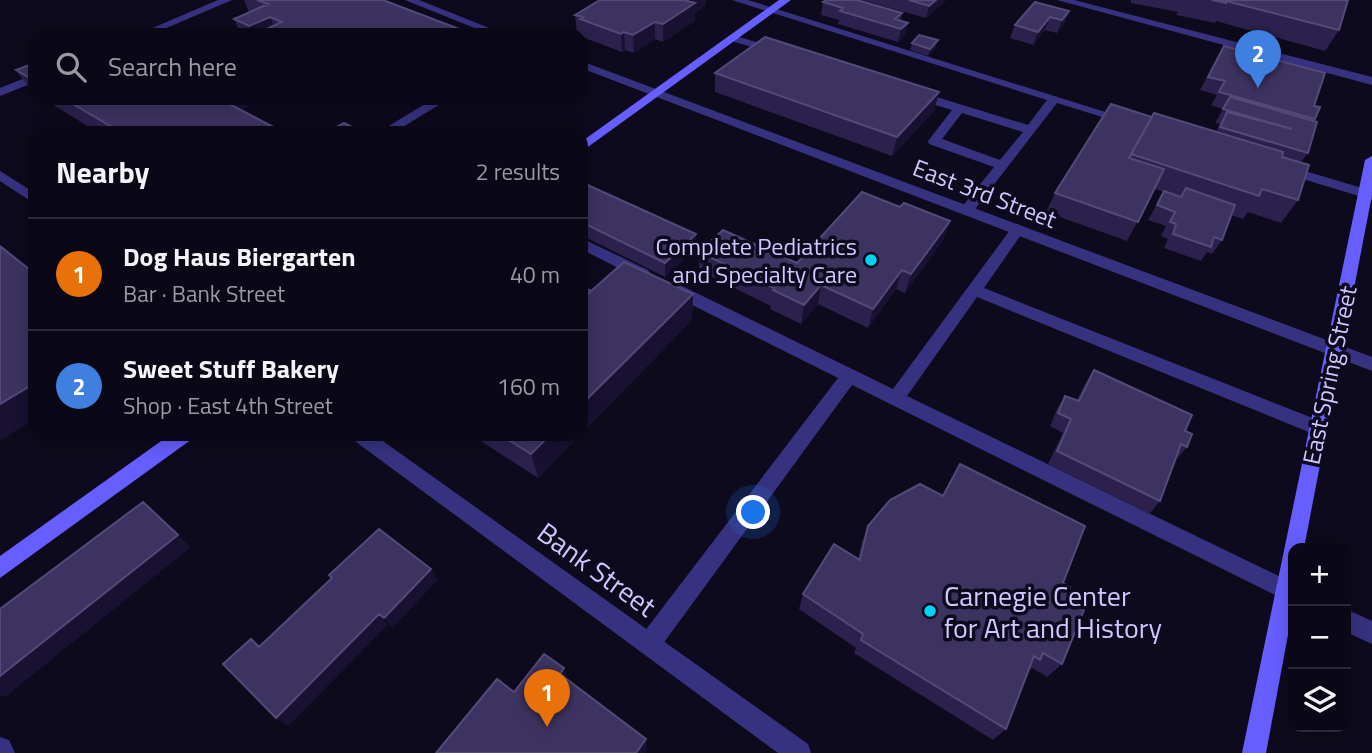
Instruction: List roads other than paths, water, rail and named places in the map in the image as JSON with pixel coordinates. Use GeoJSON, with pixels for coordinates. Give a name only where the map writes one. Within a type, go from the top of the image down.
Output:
{"type":"FeatureCollection","features":[{"type":"Feature","properties":{"kind":"main road"},"geometry":{"type":"LineString","coordinates":[[588,143],[786,0]]}},
{"type":"Feature","properties":{"kind":"main road","name":"East Spring Street"},"geometry":{"type":"LineString","coordinates":[[1296,543],[1369,195],[1372,160]]}},
{"type":"Feature","properties":{"kind":"main road"},"geometry":{"type":"LineString","coordinates":[[0,568],[176,441]]}},
{"type":"Feature","properties":{"kind":"main road","name":"East Spring Street"},"geometry":{"type":"LineString","coordinates":[[1254,753],[1288,601]]}},
{"type":"Feature","properties":{"kind":"street"},"geometry":{"type":"LineString","coordinates":[[158,28],[227,0]]}},
{"type":"Feature","properties":{"kind":"street"},"geometry":{"type":"LineString","coordinates":[[410,0],[484,28]]}},
{"type":"Feature","properties":{"kind":"street"},"geometry":{"type":"LineString","coordinates":[[737,0],[1146,126]]}},
{"type":"Feature","properties":{"kind":"street"},"geometry":{"type":"LineString","coordinates":[[1062,0],[1372,81]]}},
{"type":"Feature","properties":{"kind":"street"},"geometry":{"type":"LineString","coordinates":[[732,38],[786,55]]}},
{"type":"Feature","properties":{"kind":"street","name":"East 3rd Street"},"geometry":{"type":"LineString","coordinates":[[588,67],[1372,364]]}},
{"type":"Feature","properties":{"kind":"street"},"geometry":{"type":"LineString","coordinates":[[0,92],[28,81]]}},
{"type":"Feature","properties":{"kind":"street"},"geometry":{"type":"LineString","coordinates":[[906,92],[1031,130]]}},
{"type":"Feature","properties":{"kind":"street"},"geometry":{"type":"LineString","coordinates":[[967,210],[1055,98]]}},
{"type":"Feature","properties":{"kind":"street"},"geometry":{"type":"LineString","coordinates":[[395,126],[432,105]]}},
{"type":"Feature","properties":{"kind":"street"},"geometry":{"type":"LineString","coordinates":[[960,108],[934,141],[1003,166]]}},
{"type":"Feature","properties":{"kind":"street"},"geometry":{"type":"LineString","coordinates":[[1277,167],[1369,195]]}},
{"type":"Feature","properties":{"kind":"street"},"geometry":{"type":"LineString","coordinates":[[0,174],[28,195]]}},
{"type":"Feature","properties":{"kind":"street"},"geometry":{"type":"LineString","coordinates":[[896,398],[1018,229]]}},
{"type":"Feature","properties":{"kind":"street"},"geometry":{"type":"LineString","coordinates":[[588,246],[1288,591]]}},
{"type":"Feature","properties":{"kind":"street"},"geometry":{"type":"LineString","coordinates":[[974,290],[1318,428]]}},
{"type":"Feature","properties":{"kind":"street"},"geometry":{"type":"LineString","coordinates":[[649,644],[850,375]]}},
{"type":"Feature","properties":{"kind":"street","name":"Bank Street"},"geometry":{"type":"LineString","coordinates":[[369,441],[799,753]]}},
{"type":"Feature","properties":{"kind":"street"},"geometry":{"type":"LineString","coordinates":[[1351,622],[1372,633]]}},
{"type":"Feature","properties":{"kind":"place","name":"Sweet Stuff Bakery"},"geometry":{"type":"Point","coordinates":[1258,88]}},
{"type":"Feature","properties":{"kind":"place","name":"Complete Pediatrics and Specialty Care"},"geometry":{"type":"Point","coordinates":[871,260]}},
{"type":"Feature","properties":{"kind":"place","name":"Carnegie Center for Art and History"},"geometry":{"type":"Point","coordinates":[930,611]}},
{"type":"Feature","properties":{"kind":"place","name":"Dog Haus Biergarten"},"geometry":{"type":"Point","coordinates":[547,727]}}]}
